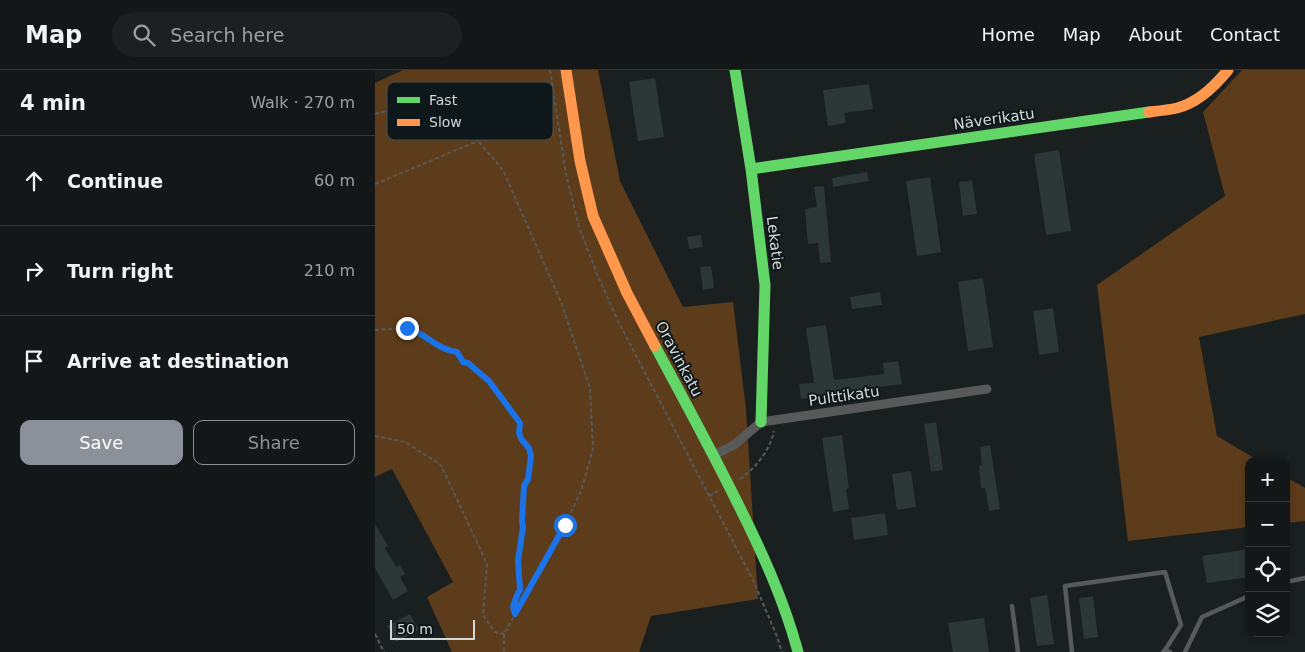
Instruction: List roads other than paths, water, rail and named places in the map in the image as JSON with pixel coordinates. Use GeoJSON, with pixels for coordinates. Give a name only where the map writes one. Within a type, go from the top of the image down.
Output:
{"type":"FeatureCollection","features":[{"type":"Feature","properties":{"kind":"street","name":"Oravinkatu"},"geometry":{"type":"LineString","coordinates":[[566,70],[580,161],[593,216],[627,293],[714,454],[768,566],[793,630],[798,652]]}},
{"type":"Feature","properties":{"kind":"street","name":"Lekatie"},"geometry":{"type":"LineString","coordinates":[[735,70],[751,169],[765,285],[761,422]]}},
{"type":"Feature","properties":{"kind":"street","name":"Näverikatu"},"geometry":{"type":"LineString","coordinates":[[751,169],[1178,108],[1200,97],[1218,83],[1228,70]]}},
{"type":"Feature","properties":{"kind":"street","name":"Pulttikatu"},"geometry":{"type":"LineString","coordinates":[[761,422],[987,389]]}},
{"type":"Feature","properties":{"kind":"street"},"geometry":{"type":"LineString","coordinates":[[714,454],[734,445],[761,422]]}},
{"type":"Feature","properties":{"kind":"lane"},"geometry":{"type":"LineString","coordinates":[[1072,652],[1065,586],[1165,572],[1181,625],[1166,651]]}},
{"type":"Feature","properties":{"kind":"lane"},"geometry":{"type":"LineString","coordinates":[[1290,581],[1305,578]]}},
{"type":"Feature","properties":{"kind":"lane"},"geometry":{"type":"LineString","coordinates":[[1185,652],[1202,617],[1245,598]]}},
{"type":"Feature","properties":{"kind":"lane"},"geometry":{"type":"LineString","coordinates":[[1012,606],[1018,652]]}}]}
